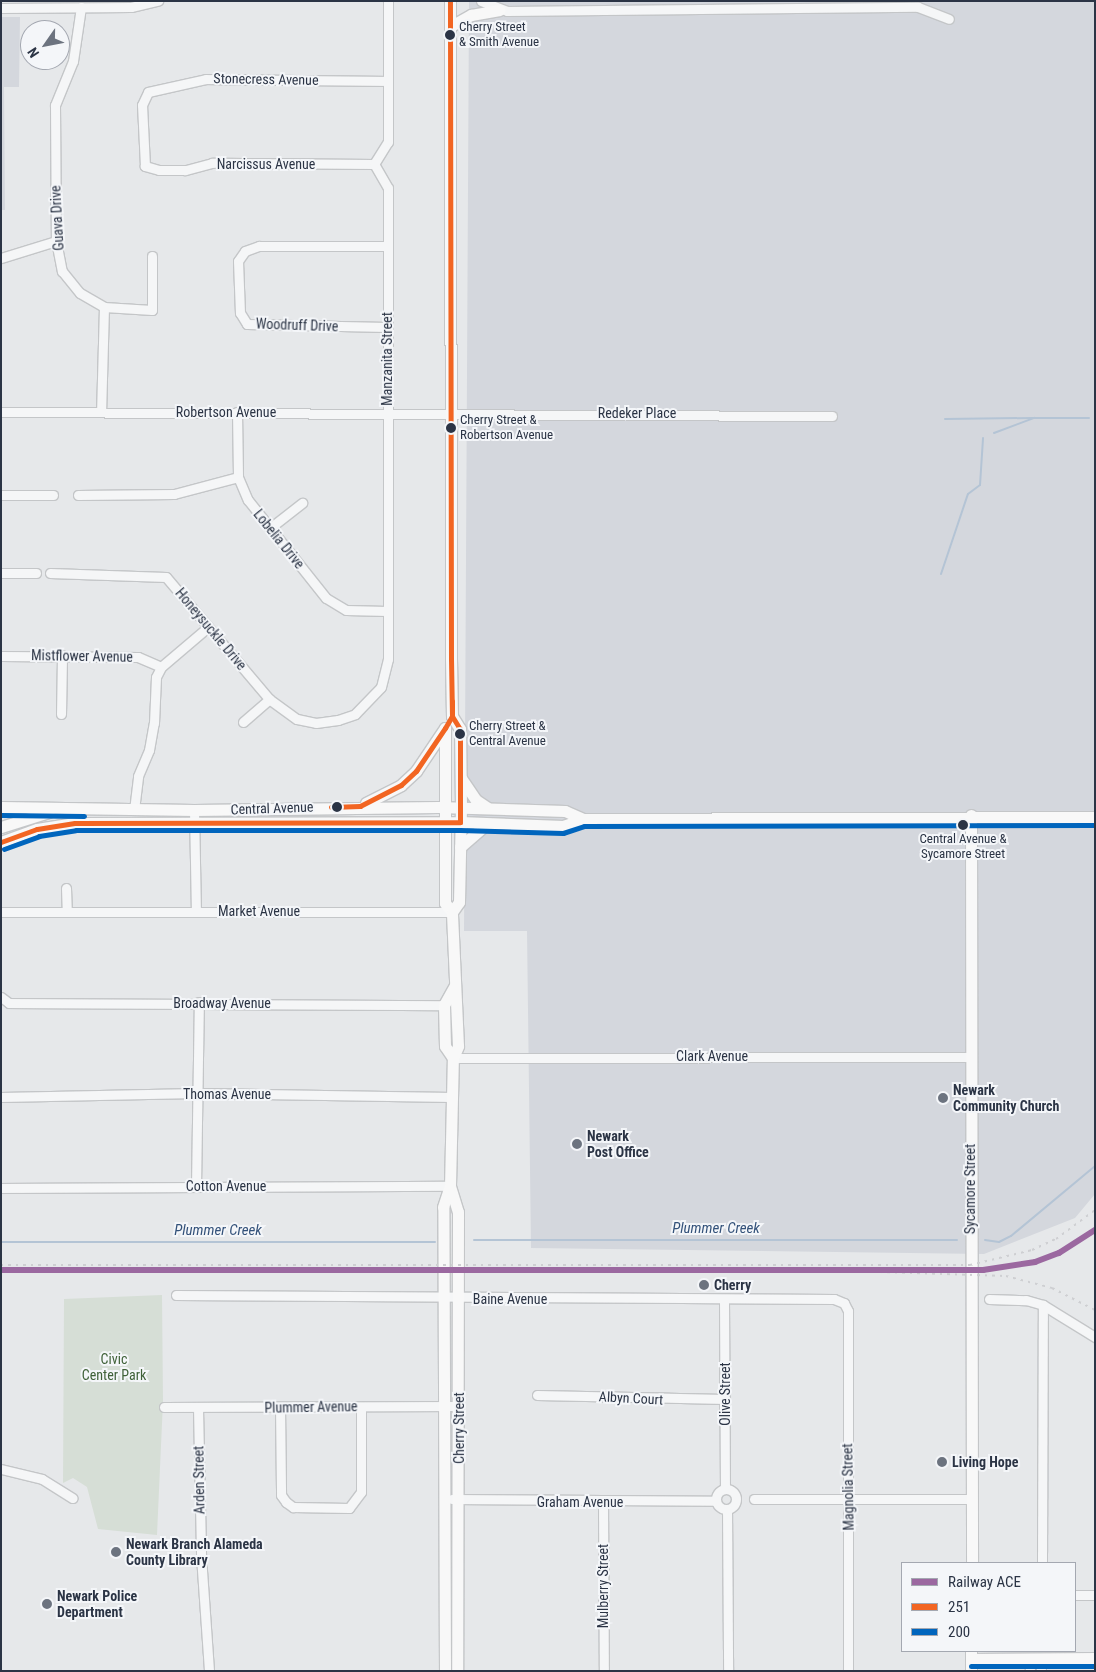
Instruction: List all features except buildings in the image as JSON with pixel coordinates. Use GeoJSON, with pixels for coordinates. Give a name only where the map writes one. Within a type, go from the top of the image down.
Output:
{"type":"FeatureCollection","features":[{"type":"Feature","properties":{"kind":"street"},"geometry":{"type":"LineString","coordinates":[[1,8],[31,4],[131,7],[158,1]]}},
{"type":"Feature","properties":{"kind":"street"},"geometry":{"type":"LineString","coordinates":[[374,164],[388,142],[386,81],[388,1]]}},
{"type":"Feature","properties":{"kind":"street","name":"Cherry Street"},"geometry":{"type":"LineString","coordinates":[[450,1],[452,716],[460,729],[461,807],[459,902],[452,912]]}},
{"type":"Feature","properties":{"kind":"street"},"geometry":{"type":"LineString","coordinates":[[481,1],[500,10]]}},
{"type":"Feature","properties":{"kind":"street","name":"Guava Drive"},"geometry":{"type":"LineString","coordinates":[[81,7],[73,61],[56,106],[56,241],[62,271],[80,293],[104,307]]}},
{"type":"Feature","properties":{"kind":"street"},"geometry":{"type":"LineString","coordinates":[[451,26],[471,15],[500,10],[918,7],[950,19]]}},
{"type":"Feature","properties":{"kind":"street","name":"Stonecress Avenue"},"geometry":{"type":"LineString","coordinates":[[148,92],[206,79],[386,81]]}},
{"type":"Feature","properties":{"kind":"street","name":"Narcissus Avenue"},"geometry":{"type":"LineString","coordinates":[[148,92],[142,105],[145,166],[185,170],[212,163],[374,164]]}},
{"type":"Feature","properties":{"kind":"street","name":"Manzanita Street"},"geometry":{"type":"LineString","coordinates":[[355,714],[381,687],[388,659],[388,188],[374,164]]}},
{"type":"Feature","properties":{"kind":"street"},"geometry":{"type":"LineString","coordinates":[[1,258],[56,241]]}},
{"type":"Feature","properties":{"kind":"street","name":"Woodruff Drive"},"geometry":{"type":"LineString","coordinates":[[387,246],[258,246],[245,251],[238,261],[240,313],[247,324],[387,327]]}},
{"type":"Feature","properties":{"kind":"street"},"geometry":{"type":"LineString","coordinates":[[101,412],[104,307],[152,310],[152,256]]}},
{"type":"Feature","properties":{"kind":"street","name":"Robertson Avenue"},"geometry":{"type":"LineString","coordinates":[[1,412],[450,412]]}},
{"type":"Feature","properties":{"kind":"street","name":"Lobelia Drive"},"geometry":{"type":"LineString","coordinates":[[237,412],[238,477],[248,500],[326,598],[346,610],[387,611]]}},
{"type":"Feature","properties":{"kind":"street","name":"Redeker Place"},"geometry":{"type":"LineString","coordinates":[[450,412],[828,414]]}},
{"type":"Feature","properties":{"kind":"street"},"geometry":{"type":"LineString","coordinates":[[78,495],[174,494],[238,477]]}},
{"type":"Feature","properties":{"kind":"street"},"geometry":{"type":"LineString","coordinates":[[1,495],[53,495]]}},
{"type":"Feature","properties":{"kind":"street"},"geometry":{"type":"LineString","coordinates":[[270,528],[302,503]]}},
{"type":"Feature","properties":{"kind":"street"},"geometry":{"type":"LineString","coordinates":[[1,573],[36,573]]}},
{"type":"Feature","properties":{"kind":"street","name":"Honeysuckle Drive"},"geometry":{"type":"LineString","coordinates":[[50,573],[159,575],[171,582],[269,699],[297,719],[316,723],[355,714]]}},
{"type":"Feature","properties":{"kind":"street"},"geometry":{"type":"LineString","coordinates":[[134,823],[138,776],[149,750],[154,723],[154,688],[161,667],[208,627]]}},
{"type":"Feature","properties":{"kind":"street"},"geometry":{"type":"LineString","coordinates":[[61,714],[62,655]]}},
{"type":"Feature","properties":{"kind":"street","name":"Mistflower Avenue"},"geometry":{"type":"LineString","coordinates":[[1,656],[138,657],[161,667]]}},
{"type":"Feature","properties":{"kind":"street"},"geometry":{"type":"LineString","coordinates":[[243,722],[269,699]]}},
{"type":"Feature","properties":{"kind":"street"},"geometry":{"type":"LineString","coordinates":[[360,806],[401,785],[416,771],[452,716]]}},
{"type":"Feature","properties":{"kind":"street","name":"Cherry Street"},"geometry":{"type":"LineString","coordinates":[[445,728],[445,902],[452,912],[454,986],[458,1005],[458,1046],[453,1058],[450,1186],[443,1208],[443,1406],[450,1611],[457,1671]]}},
{"type":"Feature","properties":{"kind":"street"},"geometry":{"type":"LineString","coordinates":[[460,777],[476,800],[490,809]]}},
{"type":"Feature","properties":{"kind":"street","name":"Central Avenue"},"geometry":{"type":"LineString","coordinates":[[78,809],[194,810],[360,806],[461,807],[565,811],[583,819]]}},
{"type":"Feature","properties":{"kind":"street"},"geometry":{"type":"LineString","coordinates":[[1,807],[78,809]]}},
{"type":"Feature","properties":{"kind":"street"},"geometry":{"type":"LineString","coordinates":[[1,827],[40,812],[78,809]]}},
{"type":"Feature","properties":{"kind":"street"},"geometry":{"type":"LineString","coordinates":[[194,810],[196,911]]}},
{"type":"Feature","properties":{"kind":"street","name":"Central Avenue"},"geometry":{"type":"LineString","coordinates":[[1,842],[37,829],[65,825],[134,823],[460,822],[563,826],[583,819],[971,815],[1095,817]]}},
{"type":"Feature","properties":{"kind":"street","name":"Sycamore Street"},"geometry":{"type":"LineString","coordinates":[[971,815],[972,1562]]}},
{"type":"Feature","properties":{"kind":"street"},"geometry":{"type":"LineString","coordinates":[[460,847],[470,834],[487,824]]}},
{"type":"Feature","properties":{"kind":"street"},"geometry":{"type":"LineString","coordinates":[[66,888],[67,910]]}},
{"type":"Feature","properties":{"kind":"street","name":"Market Avenue"},"geometry":{"type":"LineString","coordinates":[[1,912],[67,910],[452,912]]}},
{"type":"Feature","properties":{"kind":"street","name":"Cherry Street"},"geometry":{"type":"LineString","coordinates":[[453,1058],[445,1046],[444,1005],[454,986]]}},
{"type":"Feature","properties":{"kind":"street","name":"Broadway Avenue"},"geometry":{"type":"LineString","coordinates":[[1,998],[9,1003],[199,1002],[444,1005]]}},
{"type":"Feature","properties":{"kind":"street"},"geometry":{"type":"LineString","coordinates":[[196,1186],[199,1002]]}},
{"type":"Feature","properties":{"kind":"street","name":"Clark Avenue"},"geometry":{"type":"LineString","coordinates":[[453,1058],[970,1057]]}},
{"type":"Feature","properties":{"kind":"street","name":"Thomas Avenue"},"geometry":{"type":"LineString","coordinates":[[1,1097],[197,1093],[452,1097]]}},
{"type":"Feature","properties":{"kind":"street","name":"Cherry Street"},"geometry":{"type":"LineString","coordinates":[[446,1671],[459,1501],[458,1199],[450,1186]]}},
{"type":"Feature","properties":{"kind":"street","name":"Cotton Avenue"},"geometry":{"type":"LineString","coordinates":[[1,1188],[450,1186]]}},
{"type":"Feature","properties":{"kind":"street","name":"Baine Avenue"},"geometry":{"type":"LineString","coordinates":[[176,1295],[443,1296],[458,1299],[834,1299],[844,1303]]}},
{"type":"Feature","properties":{"kind":"street"},"geometry":{"type":"LineString","coordinates":[[989,1299],[1026,1300],[1043,1305],[1095,1337]]}},
{"type":"Feature","properties":{"kind":"street","name":"Olive Street"},"geometry":{"type":"LineString","coordinates":[[724,1300],[725,1489],[734,1492],[736,1499],[727,1509],[728,1671]]}},
{"type":"Feature","properties":{"kind":"street","name":"Magnolia Street"},"geometry":{"type":"LineString","coordinates":[[844,1303],[848,1311],[848,1671]]}},
{"type":"Feature","properties":{"kind":"street"},"geometry":{"type":"LineString","coordinates":[[1042,1562],[1043,1305]]}},
{"type":"Feature","properties":{"kind":"street","name":"Albyn Court"},"geometry":{"type":"LineString","coordinates":[[537,1395],[725,1400]]}},
{"type":"Feature","properties":{"kind":"street","name":"Plummer Avenue"},"geometry":{"type":"LineString","coordinates":[[164,1407],[458,1406]]}},
{"type":"Feature","properties":{"kind":"street"},"geometry":{"type":"LineString","coordinates":[[280,1408],[282,1494],[286,1502],[293,1507],[349,1508],[361,1492],[361,1407]]}},
{"type":"Feature","properties":{"kind":"street","name":"Arden Street"},"geometry":{"type":"LineString","coordinates":[[198,1408],[201,1556],[209,1671]]}},
{"type":"Feature","properties":{"kind":"street"},"geometry":{"type":"LineString","coordinates":[[1,1469],[42,1479],[73,1498]]}},
{"type":"Feature","properties":{"kind":"street"},"geometry":{"type":"LineString","coordinates":[[725,1489],[718,1493],[716,1501],[727,1509]]}},
{"type":"Feature","properties":{"kind":"street","name":"Graham Avenue"},"geometry":{"type":"LineString","coordinates":[[445,1498],[459,1501],[716,1501]]}},
{"type":"Feature","properties":{"kind":"street"},"geometry":{"type":"LineString","coordinates":[[754,1499],[971,1499]]}},
{"type":"Feature","properties":{"kind":"street","name":"Mulberry Street"},"geometry":{"type":"LineString","coordinates":[[603,1502],[604,1671]]}},
{"type":"Feature","properties":{"kind":"street"},"geometry":{"type":"LineString","coordinates":[[1076,1595],[1095,1595]]}},
{"type":"Feature","properties":{"kind":"street"},"geometry":{"type":"LineString","coordinates":[[971,1660],[1033,1663],[1095,1658]]}},
{"type":"Feature","properties":{"kind":"street"},"geometry":{"type":"LineString","coordinates":[[1033,1663],[1041,1671]]}},
{"type":"Feature","properties":{"kind":"shaded area"},"geometry":{"type":"Polygon","coordinates":[[[469,1],[1095,1],[1095,1194],[1075,1218],[984,1254],[531,1248],[527,931],[464,931],[469,1]]]}},
{"type":"Feature","properties":{"kind":"shaded area"},"geometry":{"type":"Polygon","coordinates":[[[1,17],[20,17],[19,87],[4,87],[5,210],[1,210],[1,17]]]}},
{"type":"Feature","properties":{"kind":"green space","name":"Civic Center Park"},"geometry":{"type":"Polygon","coordinates":[[[162,1295],[163,1401],[157,1535],[98,1529],[87,1487],[73,1478],[63,1483],[64,1299],[162,1295]]]}},
{"type":"Feature","properties":{"kind":"waterway"},"geometry":{"type":"LineString","coordinates":[[945,419],[1033,418]]}},
{"type":"Feature","properties":{"kind":"waterway"},"geometry":{"type":"LineString","coordinates":[[994,433],[1034,418],[1089,418]]}},
{"type":"Feature","properties":{"kind":"waterway"},"geometry":{"type":"LineString","coordinates":[[941,574],[968,494],[980,485],[983,438]]}},
{"type":"Feature","properties":{"kind":"waterway","name":"Plummer Creek"},"geometry":{"type":"LineString","coordinates":[[985,1240],[999,1242],[1011,1236],[1095,1166]]}},
{"type":"Feature","properties":{"kind":"waterway","name":"Plummer Creek"},"geometry":{"type":"LineString","coordinates":[[474,1240],[957,1240]]}},
{"type":"Feature","properties":{"kind":"waterway","name":"Plummer Creek"},"geometry":{"type":"LineString","coordinates":[[1,1242],[435,1242]]}},
{"type":"Feature","properties":{"kind":"railway"},"geometry":{"type":"LineString","coordinates":[[1,1265],[970,1265],[1032,1250],[1056,1239],[1095,1210]]}},
{"type":"Feature","properties":{"kind":"railway"},"geometry":{"type":"LineString","coordinates":[[850,1271],[1006,1276],[1052,1288],[1095,1310]]}},
{"type":"Feature","properties":{"kind":"rail line","name":"ACE"},"geometry":{"type":"LineString","coordinates":[[1,1270],[983,1270],[1035,1262],[1059,1253],[1095,1230]]}},
{"type":"Feature","properties":{"kind":"transit line","name":"251"},"geometry":{"type":"LineString","coordinates":[[1,842],[37,829],[75,823],[460,822],[460,729],[452,716],[451,659],[450,1]]}},
{"type":"Feature","properties":{"kind":"transit line","name":"251"},"geometry":{"type":"LineString","coordinates":[[331,807],[360,806],[401,785],[416,771],[445,728],[452,716],[452,701]]}},
{"type":"Feature","properties":{"kind":"transit line","name":"200"},"geometry":{"type":"LineString","coordinates":[[1,815],[84,816]]}},
{"type":"Feature","properties":{"kind":"transit line","name":"200"},"geometry":{"type":"LineString","coordinates":[[4,849],[39,836],[76,830],[460,830],[563,833],[584,826],[1095,825]]}},
{"type":"Feature","properties":{"kind":"transit line","name":"200"},"geometry":{"type":"LineString","coordinates":[[971,1666],[1095,1666]]}},
{"type":"Feature","properties":{"kind":"place","name":"Cherry Street & Smith Avenue"},"geometry":{"type":"Point","coordinates":[450,35]}},
{"type":"Feature","properties":{"kind":"place","name":"Cherry Street & Robertson Avenue"},"geometry":{"type":"Point","coordinates":[451,428]}},
{"type":"Feature","properties":{"kind":"place","name":"Cherry Street & Central Avenue"},"geometry":{"type":"Point","coordinates":[460,734]}},
{"type":"Feature","properties":{"kind":"place","name":"Central Avenue & Sycamore Street"},"geometry":{"type":"Point","coordinates":[963,825]}},
{"type":"Feature","properties":{"kind":"place","name":"Newark Community Church"},"geometry":{"type":"Point","coordinates":[943,1098]}},
{"type":"Feature","properties":{"kind":"place","name":"Newark Post Office"},"geometry":{"type":"Point","coordinates":[577,1144]}},
{"type":"Feature","properties":{"kind":"place","name":"Cherry"},"geometry":{"type":"Point","coordinates":[704,1285]}},
{"type":"Feature","properties":{"kind":"place","name":"Living Hope"},"geometry":{"type":"Point","coordinates":[942,1462]}},
{"type":"Feature","properties":{"kind":"place","name":"Newark Branch Alameda County Library"},"geometry":{"type":"Point","coordinates":[116,1552]}},
{"type":"Feature","properties":{"kind":"place","name":"Newark Police Department"},"geometry":{"type":"Point","coordinates":[47,1604]}}]}
